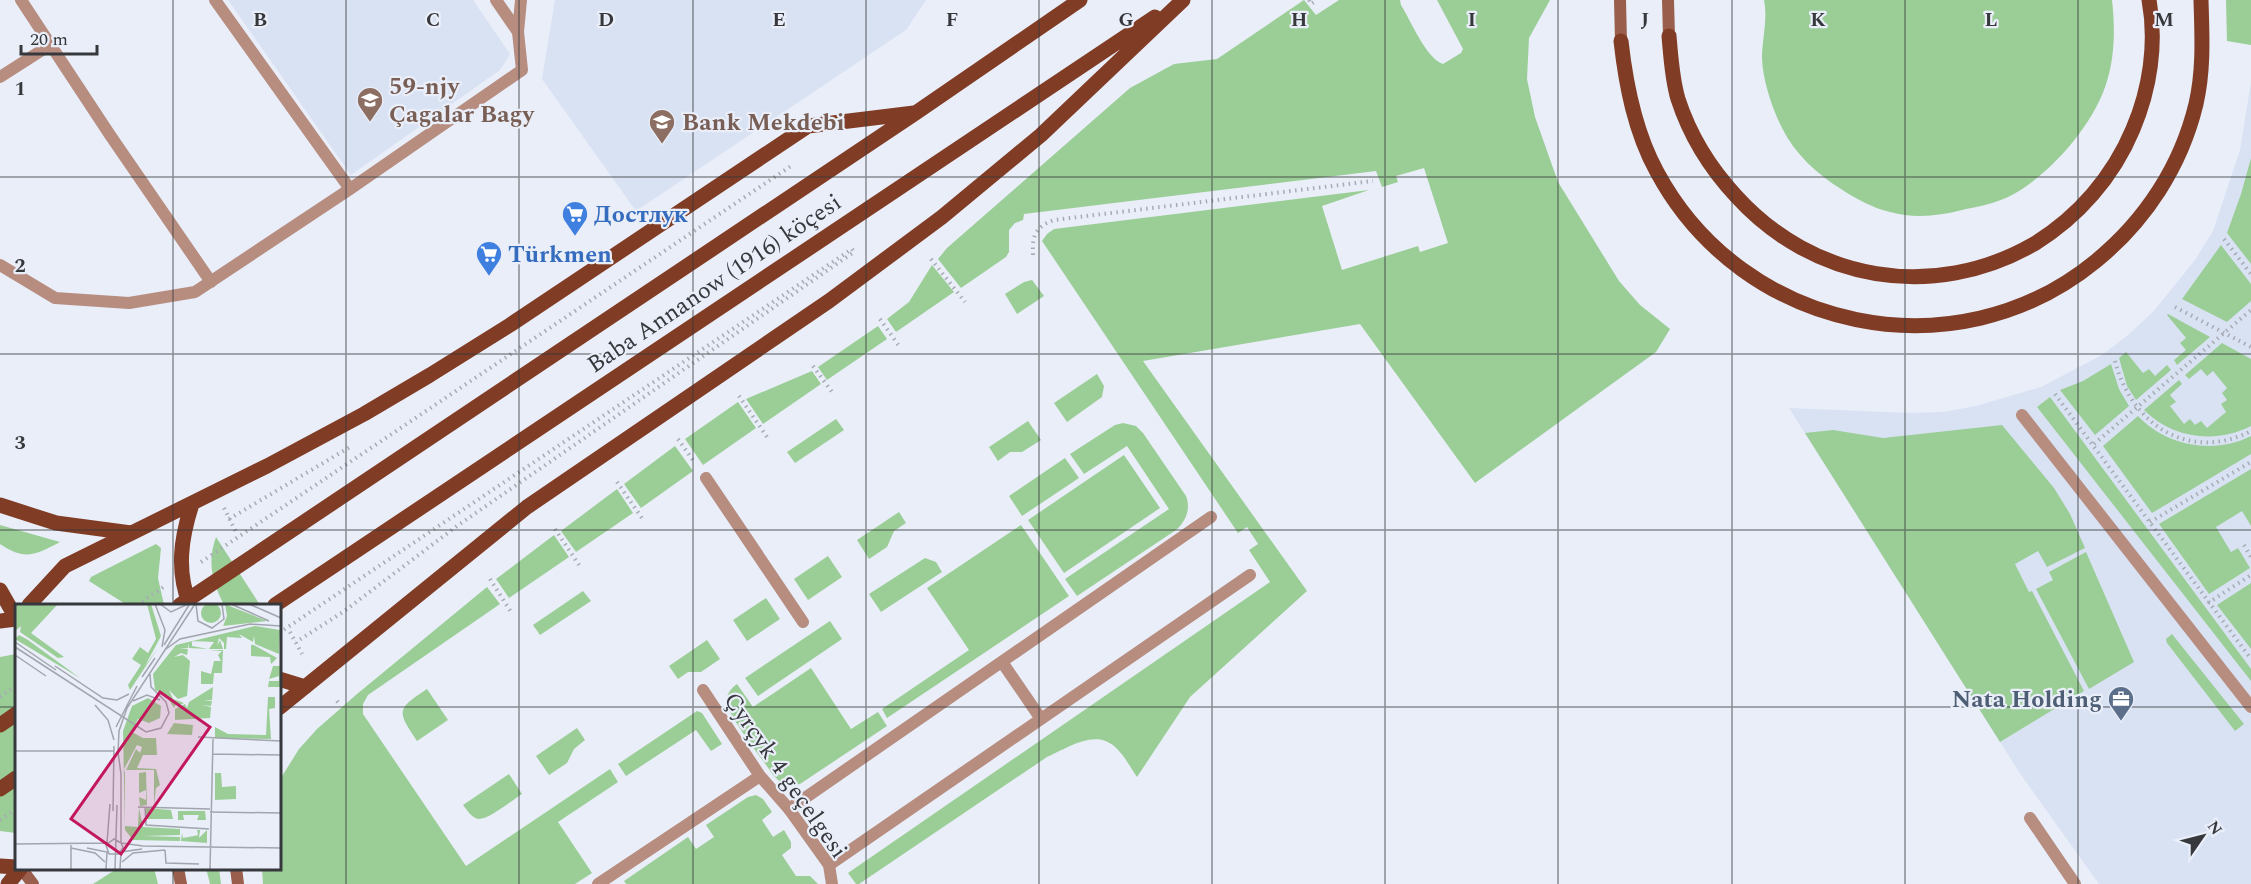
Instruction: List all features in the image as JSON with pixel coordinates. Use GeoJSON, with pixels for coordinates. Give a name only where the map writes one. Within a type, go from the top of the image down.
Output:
{"type":"FeatureCollection","features":[{"type":"Feature","properties":{"kind":"main road","name":"Baba Annanow (1916) köçesi"},"geometry":{"type":"LineString","coordinates":[[181,604],[1080,0]]}},
{"type":"Feature","properties":{"kind":"main road","name":"Baba Annanow (1916) köçesi"},"geometry":{"type":"LineString","coordinates":[[275,604],[1181,0]]}},
{"type":"Feature","properties":{"kind":"main road"},"geometry":{"type":"LineString","coordinates":[[280,708],[527,507],[829,301],[942,217],[1041,135],[1181,0]]}},
{"type":"Feature","properties":{"kind":"main road"},"geometry":{"type":"LineString","coordinates":[[1620,0],[1625,75],[1643,143],[1657,173],[1692,223],[1716,248],[1755,278],[1801,303],[1844,317],[1881,325],[1929,326],[1978,320],[2044,295],[2067,282],[2109,250],[2144,213],[2181,151],[2196,102],[2203,48],[2201,0]]}},
{"type":"Feature","properties":{"kind":"main road"},"geometry":{"type":"LineString","coordinates":[[1668,0],[1678,99],[1700,149],[1713,171],[1749,211],[1774,232],[1824,260],[1854,270],[1882,275],[1937,276],[1964,271],[2007,258],[2047,236],[2088,200],[2111,171],[2129,140],[2146,95],[2151,53],[2149,0]]}},
{"type":"Feature","properties":{"kind":"main road"},"geometry":{"type":"LineString","coordinates":[[30,604],[65,566],[345,425],[430,375],[510,325],[808,126],[916,112]]}},
{"type":"Feature","properties":{"kind":"main road"},"geometry":{"type":"LineString","coordinates":[[190,604],[183,587],[182,555],[184,530],[192,504]]}},
{"type":"Feature","properties":{"kind":"main road"},"geometry":{"type":"LineString","coordinates":[[0,505],[56,522],[131,533]]}},
{"type":"Feature","properties":{"kind":"main road"},"geometry":{"type":"LineString","coordinates":[[0,590],[15,617]]}},
{"type":"Feature","properties":{"kind":"main road"},"geometry":{"type":"LineString","coordinates":[[0,621],[15,619]]}},
{"type":"Feature","properties":{"kind":"main road"},"geometry":{"type":"LineString","coordinates":[[280,679],[305,687]]}},
{"type":"Feature","properties":{"kind":"main road"},"geometry":{"type":"LineString","coordinates":[[0,725],[15,715]]}},
{"type":"Feature","properties":{"kind":"main road"},"geometry":{"type":"LineString","coordinates":[[0,789],[15,779]]}},
{"type":"Feature","properties":{"kind":"main road"},"geometry":{"type":"LineString","coordinates":[[0,866],[15,868]]}},
{"type":"Feature","properties":{"kind":"main road"},"geometry":{"type":"LineString","coordinates":[[8,884],[17,869]]}},
{"type":"Feature","properties":{"kind":"main road"},"geometry":{"type":"LineString","coordinates":[[19,869],[33,884]]}},
{"type":"Feature","properties":{"kind":"main road"},"geometry":{"type":"LineString","coordinates":[[178,869],[181,884]]}},
{"type":"Feature","properties":{"kind":"main road"},"geometry":{"type":"LineString","coordinates":[[236,869],[238,884]]}},
{"type":"Feature","properties":{"kind":"street"},"geometry":{"type":"LineString","coordinates":[[21,0],[211,282]]}},
{"type":"Feature","properties":{"kind":"street"},"geometry":{"type":"LineString","coordinates":[[215,0],[350,189]]}},
{"type":"Feature","properties":{"kind":"street"},"geometry":{"type":"LineString","coordinates":[[496,0],[518,32]]}},
{"type":"Feature","properties":{"kind":"street"},"geometry":{"type":"LineString","coordinates":[[0,265],[55,298],[129,303],[195,292],[350,189],[522,70],[518,32],[521,0]]}},
{"type":"Feature","properties":{"kind":"street"},"geometry":{"type":"LineString","coordinates":[[0,77],[50,45]]}},
{"type":"Feature","properties":{"kind":"street"},"geometry":{"type":"LineString","coordinates":[[2022,415],[2251,707]]}},
{"type":"Feature","properties":{"kind":"street"},"geometry":{"type":"LineString","coordinates":[[702,473],[803,622]]}},
{"type":"Feature","properties":{"kind":"street"},"geometry":{"type":"LineString","coordinates":[[789,809],[1211,517]]}},
{"type":"Feature","properties":{"kind":"street"},"geometry":{"type":"LineString","coordinates":[[829,865],[1250,575]]}},
{"type":"Feature","properties":{"kind":"street"},"geometry":{"type":"LineString","coordinates":[[1002,662],[1041,719]]}},
{"type":"Feature","properties":{"kind":"street","name":"Çyrçyk 4 geçelgesi"},"geometry":{"type":"LineString","coordinates":[[703,690],[760,776],[789,809],[829,865],[832,884]]}},
{"type":"Feature","properties":{"kind":"street"},"geometry":{"type":"LineString","coordinates":[[598,884],[760,776]]}},
{"type":"Feature","properties":{"kind":"street"},"geometry":{"type":"LineString","coordinates":[[2030,818],[2075,884]]}},
{"type":"Feature","properties":{"kind":"path"},"geometry":{"type":"LineString","coordinates":[[1309,0],[1311,4],[1317,0]]}},
{"type":"Feature","properties":{"kind":"path"},"geometry":{"type":"LineString","coordinates":[[196,565],[791,166]]}},
{"type":"Feature","properties":{"kind":"path"},"geometry":{"type":"LineString","coordinates":[[1033,255],[1032,240],[1037,230],[1044,223],[1054,220],[1372,181]]}},
{"type":"Feature","properties":{"kind":"path"},"geometry":{"type":"LineString","coordinates":[[2224,239],[2251,274]]}},
{"type":"Feature","properties":{"kind":"path"},"geometry":{"type":"LineString","coordinates":[[280,632],[852,249],[854,252],[457,526],[343,612],[296,642]]}},
{"type":"Feature","properties":{"kind":"path"},"geometry":{"type":"LineString","coordinates":[[931,259],[965,302]]}},
{"type":"Feature","properties":{"kind":"path"},"geometry":{"type":"LineString","coordinates":[[2175,307],[2251,347]]}},
{"type":"Feature","properties":{"kind":"path"},"geometry":{"type":"LineString","coordinates":[[2094,444],[2251,310]]}},
{"type":"Feature","properties":{"kind":"path"},"geometry":{"type":"LineString","coordinates":[[880,319],[899,346]]}},
{"type":"Feature","properties":{"kind":"path"},"geometry":{"type":"LineString","coordinates":[[2115,361],[2124,388],[2137,408],[2166,432],[2187,439],[2207,442],[2225,441],[2251,431]]}},
{"type":"Feature","properties":{"kind":"path"},"geometry":{"type":"LineString","coordinates":[[813,366],[832,392]]}},
{"type":"Feature","properties":{"kind":"path"},"geometry":{"type":"LineString","coordinates":[[2055,394],[2251,659]]}},
{"type":"Feature","properties":{"kind":"path"},"geometry":{"type":"LineString","coordinates":[[739,396],[767,437]]}},
{"type":"Feature","properties":{"kind":"path"},"geometry":{"type":"LineString","coordinates":[[678,439],[702,473]]}},
{"type":"Feature","properties":{"kind":"path"},"geometry":{"type":"LineString","coordinates":[[230,519],[357,443]]}},
{"type":"Feature","properties":{"kind":"path"},"geometry":{"type":"LineString","coordinates":[[2150,522],[2251,462]]}},
{"type":"Feature","properties":{"kind":"path"},"geometry":{"type":"LineString","coordinates":[[617,482],[644,521]]}},
{"type":"Feature","properties":{"kind":"path"},"geometry":{"type":"LineString","coordinates":[[223,507],[236,532]]}},
{"type":"Feature","properties":{"kind":"path"},"geometry":{"type":"LineString","coordinates":[[555,529],[579,565]]}},
{"type":"Feature","properties":{"kind":"path"},"geometry":{"type":"LineString","coordinates":[[2244,545],[2251,557]]}},
{"type":"Feature","properties":{"kind":"path"},"geometry":{"type":"LineString","coordinates":[[2208,603],[2251,575]]}},
{"type":"Feature","properties":{"kind":"path"},"geometry":{"type":"LineString","coordinates":[[489,579],[512,612]]}},
{"type":"Feature","properties":{"kind":"path"},"geometry":{"type":"LineString","coordinates":[[138,604],[166,585]]}},
{"type":"Feature","properties":{"kind":"path"},"geometry":{"type":"LineString","coordinates":[[290,632],[302,654]]}},
{"type":"Feature","properties":{"kind":"path"},"geometry":{"type":"LineString","coordinates":[[0,697],[15,687]]}},
{"type":"Feature","properties":{"kind":"path"},"geometry":{"type":"LineString","coordinates":[[0,820],[15,809]]}},
{"type":"Feature","properties":{"kind":"shaded area","name":"59-njy Çagalar Bagy"},"geometry":{"type":"Polygon","coordinates":[[[228,0],[473,0],[510,54],[500,70],[351,175],[228,0]]]}},
{"type":"Feature","properties":{"kind":"shaded area","name":"Bank Mekdebi"},"geometry":{"type":"Polygon","coordinates":[[[555,0],[926,0],[906,30],[636,211],[542,79],[555,0]]]}},
{"type":"Feature","properties":{"kind":"shaded area"},"geometry":{"type":"Polygon","coordinates":[[[2251,82],[2251,884],[2099,884],[2019,772],[1789,408],[1909,413],[1943,412],[1976,406],[2041,387],[2102,355],[2153,312],[2195,260],[2213,231],[2240,150],[2251,82]]]}},
{"type":"Feature","properties":{"kind":"green space"},"geometry":{"type":"Polygon","coordinates":[[[1304,0],[1316,15],[1339,0],[1400,0],[1425,47],[1443,64],[1461,53],[1463,49],[1437,0],[1550,0],[1529,38],[1527,79],[1535,117],[1558,182],[1619,281],[1640,305],[1670,329],[1656,352],[1475,483],[1360,324],[1143,361],[1307,591],[1190,697],[1137,777],[1120,752],[1106,741],[1089,740],[1072,745],[1047,757],[856,884],[848,873],[1270,582],[1249,550],[1258,544],[1247,527],[1238,533],[1042,241],[1047,234],[1054,229],[1369,190],[1322,206],[1342,270],[1418,246],[1420,252],[1448,243],[1424,168],[1396,176],[1398,182],[1382,187],[1376,171],[1024,214],[1023,220],[1015,223],[1009,230],[1009,252],[1006,257],[961,288],[938,259],[947,248],[1130,88],[1174,64],[1217,59],[1304,0]]]}},
{"type":"Feature","properties":{"kind":"green space"},"geometry":{"type":"Polygon","coordinates":[[[1764,0],[2112,0],[2114,30],[2112,61],[2101,98],[2081,132],[2053,164],[2022,189],[1995,202],[1953,212],[1926,216],[1899,214],[1865,203],[1832,183],[1807,163],[1787,137],[1775,112],[1764,76],[1762,59],[1764,0]]]}},
{"type":"Feature","properties":{"kind":"green space"},"geometry":{"type":"Polygon","coordinates":[[[2226,0],[2251,0],[2251,45],[2227,41],[2226,0]]]}},
{"type":"Feature","properties":{"kind":"green space"},"geometry":{"type":"Polygon","coordinates":[[[2251,158],[2251,264],[2227,233],[2251,158]]]}},
{"type":"Feature","properties":{"kind":"green space"},"geometry":{"type":"Polygon","coordinates":[[[2221,245],[2251,284],[2251,301],[2227,322],[2182,299],[2221,245]]]}},
{"type":"Feature","properties":{"kind":"green space"},"geometry":{"type":"Polygon","coordinates":[[[932,265],[954,292],[896,332],[887,319],[909,302],[932,265]]]}},
{"type":"Feature","properties":{"kind":"green space"},"geometry":{"type":"Polygon","coordinates":[[[1032,280],[1044,296],[1017,314],[1005,294],[1024,282],[1032,280]]]}},
{"type":"Feature","properties":{"kind":"green space"},"geometry":{"type":"Polygon","coordinates":[[[2168,314],[2210,337],[2177,365],[2174,360],[2186,350],[2180,343],[2186,338],[2168,314]]]}},
{"type":"Feature","properties":{"kind":"green space"},"geometry":{"type":"Polygon","coordinates":[[[878,326],[887,339],[827,380],[818,367],[878,326]]]}},
{"type":"Feature","properties":{"kind":"green space"},"geometry":{"type":"Polygon","coordinates":[[[2222,343],[2251,359],[2251,426],[2224,435],[2195,436],[2168,427],[2155,420],[2144,410],[2179,380],[2182,384],[2170,395],[2176,402],[2170,406],[2184,424],[2190,419],[2195,425],[2201,421],[2207,428],[2226,412],[2221,404],[2227,400],[2222,393],[2227,388],[2213,371],[2207,376],[2201,369],[2189,379],[2185,375],[2222,343]]]}},
{"type":"Feature","properties":{"kind":"green space"},"geometry":{"type":"Polygon","coordinates":[[[2126,352],[2143,373],[2149,369],[2155,376],[2167,365],[2171,370],[2136,400],[2127,386],[2119,358],[2126,352]]]}},
{"type":"Feature","properties":{"kind":"green space"},"geometry":{"type":"Polygon","coordinates":[[[2111,364],[2119,389],[2129,406],[2095,435],[2060,390],[2083,381],[2111,364]]]}},
{"type":"Feature","properties":{"kind":"green space"},"geometry":{"type":"Polygon","coordinates":[[[812,371],[821,384],[763,424],[746,399],[812,371]]]}},
{"type":"Feature","properties":{"kind":"green space"},"geometry":{"type":"Polygon","coordinates":[[[1097,374],[1104,386],[1102,397],[1067,422],[1054,403],[1097,374]]]}},
{"type":"Feature","properties":{"kind":"green space"},"geometry":{"type":"Polygon","coordinates":[[[2050,397],[2251,669],[2251,681],[2037,407],[2050,397]]]}},
{"type":"Feature","properties":{"kind":"green space"},"geometry":{"type":"Polygon","coordinates":[[[738,402],[756,428],[703,465],[685,439],[738,402]]]}},
{"type":"Feature","properties":{"kind":"green space"},"geometry":{"type":"Polygon","coordinates":[[[2138,416],[2162,434],[2176,441],[2191,444],[2222,445],[2251,436],[2251,454],[2152,513],[2103,446],[2138,416]]]}},
{"type":"Feature","properties":{"kind":"green space"},"geometry":{"type":"Polygon","coordinates":[[[836,419],[844,430],[795,463],[787,452],[836,419]]]}},
{"type":"Feature","properties":{"kind":"green space"},"geometry":{"type":"Polygon","coordinates":[[[1028,421],[1041,440],[1022,452],[1010,452],[998,461],[989,447],[1028,421]]]}},
{"type":"Feature","properties":{"kind":"green space"},"geometry":{"type":"Polygon","coordinates":[[[1123,423],[1136,426],[1143,433],[1186,496],[1187,515],[1176,530],[1077,596],[1065,579],[1169,509],[1127,446],[1084,474],[1070,454],[1115,425],[1123,423]]]}},
{"type":"Feature","properties":{"kind":"green space"},"geometry":{"type":"Polygon","coordinates":[[[2002,425],[2054,488],[2070,514],[2085,548],[2047,567],[2038,551],[2015,564],[2029,592],[2032,591],[2084,691],[2000,742],[1805,433],[1833,430],[1883,438],[2002,425]]]}},
{"type":"Feature","properties":{"kind":"green space"},"geometry":{"type":"Polygon","coordinates":[[[675,446],[693,471],[641,508],[624,484],[675,446]]]}},
{"type":"Feature","properties":{"kind":"green space"},"geometry":{"type":"Polygon","coordinates":[[[1124,455],[1160,508],[1064,573],[1028,520],[1124,455]]]}},
{"type":"Feature","properties":{"kind":"green space"},"geometry":{"type":"Polygon","coordinates":[[[1065,458],[1079,478],[1022,516],[1009,496],[1065,458]]]}},
{"type":"Feature","properties":{"kind":"green space"},"geometry":{"type":"Polygon","coordinates":[[[2251,469],[2251,526],[2242,511],[2216,527],[2231,552],[2238,548],[2250,568],[2209,594],[2159,524],[2251,469]]]}},
{"type":"Feature","properties":{"kind":"green space"},"geometry":{"type":"Polygon","coordinates":[[[617,489],[633,513],[576,552],[561,531],[617,489]]]}},
{"type":"Feature","properties":{"kind":"green space"},"geometry":{"type":"Polygon","coordinates":[[[899,512],[906,523],[894,531],[887,547],[869,559],[857,540],[899,512]]]}},
{"type":"Feature","properties":{"kind":"green space"},"geometry":{"type":"Polygon","coordinates":[[[0,525],[60,542],[37,553],[16,553],[0,544],[0,525]]]}},
{"type":"Feature","properties":{"kind":"green space"},"geometry":{"type":"Polygon","coordinates":[[[1021,525],[1069,596],[887,718],[882,709],[969,650],[927,588],[1021,525]]]}},
{"type":"Feature","properties":{"kind":"green space"},"geometry":{"type":"Polygon","coordinates":[[[554,535],[569,557],[509,598],[496,579],[554,535]]]}},
{"type":"Feature","properties":{"kind":"green space"},"geometry":{"type":"Polygon","coordinates":[[[216,537],[259,604],[224,604],[216,588],[212,571],[213,546],[216,537]]]}},
{"type":"Feature","properties":{"kind":"green space"},"geometry":{"type":"Polygon","coordinates":[[[156,544],[161,548],[158,578],[164,604],[125,604],[89,581],[91,577],[156,544]]]}},
{"type":"Feature","properties":{"kind":"green space"},"geometry":{"type":"Polygon","coordinates":[[[2086,552],[2134,662],[2089,689],[2036,589],[2053,580],[2049,572],[2086,552]]]}},
{"type":"Feature","properties":{"kind":"green space"},"geometry":{"type":"Polygon","coordinates":[[[828,556],[842,577],[808,600],[794,579],[828,556]]]}},
{"type":"Feature","properties":{"kind":"green space"},"geometry":{"type":"Polygon","coordinates":[[[925,558],[936,562],[942,572],[881,612],[869,594],[925,558]]]}},
{"type":"Feature","properties":{"kind":"green space"},"geometry":{"type":"Polygon","coordinates":[[[2251,583],[2251,649],[2217,605],[2251,583]]]}},
{"type":"Feature","properties":{"kind":"green space"},"geometry":{"type":"Polygon","coordinates":[[[487,587],[500,604],[368,695],[363,704],[363,714],[466,866],[610,769],[618,782],[558,822],[592,873],[575,884],[263,884],[262,869],[280,869],[280,779],[299,749],[317,729],[487,587]]]}},
{"type":"Feature","properties":{"kind":"green space"},"geometry":{"type":"Polygon","coordinates":[[[583,591],[591,601],[540,635],[533,625],[583,591]]]}},
{"type":"Feature","properties":{"kind":"green space"},"geometry":{"type":"Polygon","coordinates":[[[766,598],[780,619],[747,641],[733,620],[766,598]]]}},
{"type":"Feature","properties":{"kind":"green space"},"geometry":{"type":"Polygon","coordinates":[[[830,621],[842,639],[758,696],[745,678],[830,621]]]}},
{"type":"Feature","properties":{"kind":"green space"},"geometry":{"type":"Polygon","coordinates":[[[2172,634],[2244,724],[2235,731],[2167,643],[2166,639],[2172,634]]]}},
{"type":"Feature","properties":{"kind":"green space"},"geometry":{"type":"Polygon","coordinates":[[[707,640],[720,659],[701,672],[688,672],[678,679],[669,666],[707,640]]]}},
{"type":"Feature","properties":{"kind":"green space"},"geometry":{"type":"Polygon","coordinates":[[[15,654],[15,833],[0,831],[0,657],[15,654]]]}},
{"type":"Feature","properties":{"kind":"green space"},"geometry":{"type":"Polygon","coordinates":[[[811,668],[851,729],[878,712],[887,726],[800,784],[788,785],[773,775],[747,739],[729,710],[727,698],[730,690],[737,684],[753,707],[811,668]]]}},
{"type":"Feature","properties":{"kind":"green space"},"geometry":{"type":"Polygon","coordinates":[[[427,689],[448,720],[417,741],[405,723],[403,711],[410,701],[427,689]]]}},
{"type":"Feature","properties":{"kind":"green space"},"geometry":{"type":"Polygon","coordinates":[[[697,711],[702,713],[722,744],[711,751],[696,730],[626,776],[618,764],[697,711]]]}},
{"type":"Feature","properties":{"kind":"green space"},"geometry":{"type":"Polygon","coordinates":[[[577,728],[585,740],[574,749],[567,763],[549,775],[536,756],[577,728]]]}},
{"type":"Feature","properties":{"kind":"green space"},"geometry":{"type":"Polygon","coordinates":[[[509,774],[522,794],[488,816],[478,819],[471,815],[463,805],[509,774]]]}},
{"type":"Feature","properties":{"kind":"green space"},"geometry":{"type":"Polygon","coordinates":[[[756,795],[763,799],[772,812],[762,820],[773,837],[784,830],[791,842],[791,848],[782,855],[796,876],[810,876],[818,884],[626,884],[624,881],[688,837],[696,849],[714,837],[706,825],[748,797],[756,795]]]}},
{"type":"Feature","properties":{"kind":"green space"},"geometry":{"type":"Polygon","coordinates":[[[116,869],[154,869],[158,884],[93,884],[116,869]]]}},
{"type":"Feature","properties":{"kind":"green space"},"geometry":{"type":"Polygon","coordinates":[[[206,869],[219,869],[221,884],[210,884],[206,869]]]}},
{"type":"Feature","properties":{"kind":"place","name":"59-njy Çagalar Bagy"},"geometry":{"type":"Point","coordinates":[370,123]}},
{"type":"Feature","properties":{"kind":"place","name":"Bank Mekdebi"},"geometry":{"type":"Point","coordinates":[662,145]}},
{"type":"Feature","properties":{"kind":"place","name":"Достлук"},"geometry":{"type":"Point","coordinates":[575,237]}},
{"type":"Feature","properties":{"kind":"place","name":"Türkmen"},"geometry":{"type":"Point","coordinates":[489,277]}},
{"type":"Feature","properties":{"kind":"place","name":"Nata Holding"},"geometry":{"type":"Point","coordinates":[2121,722]}}]}
